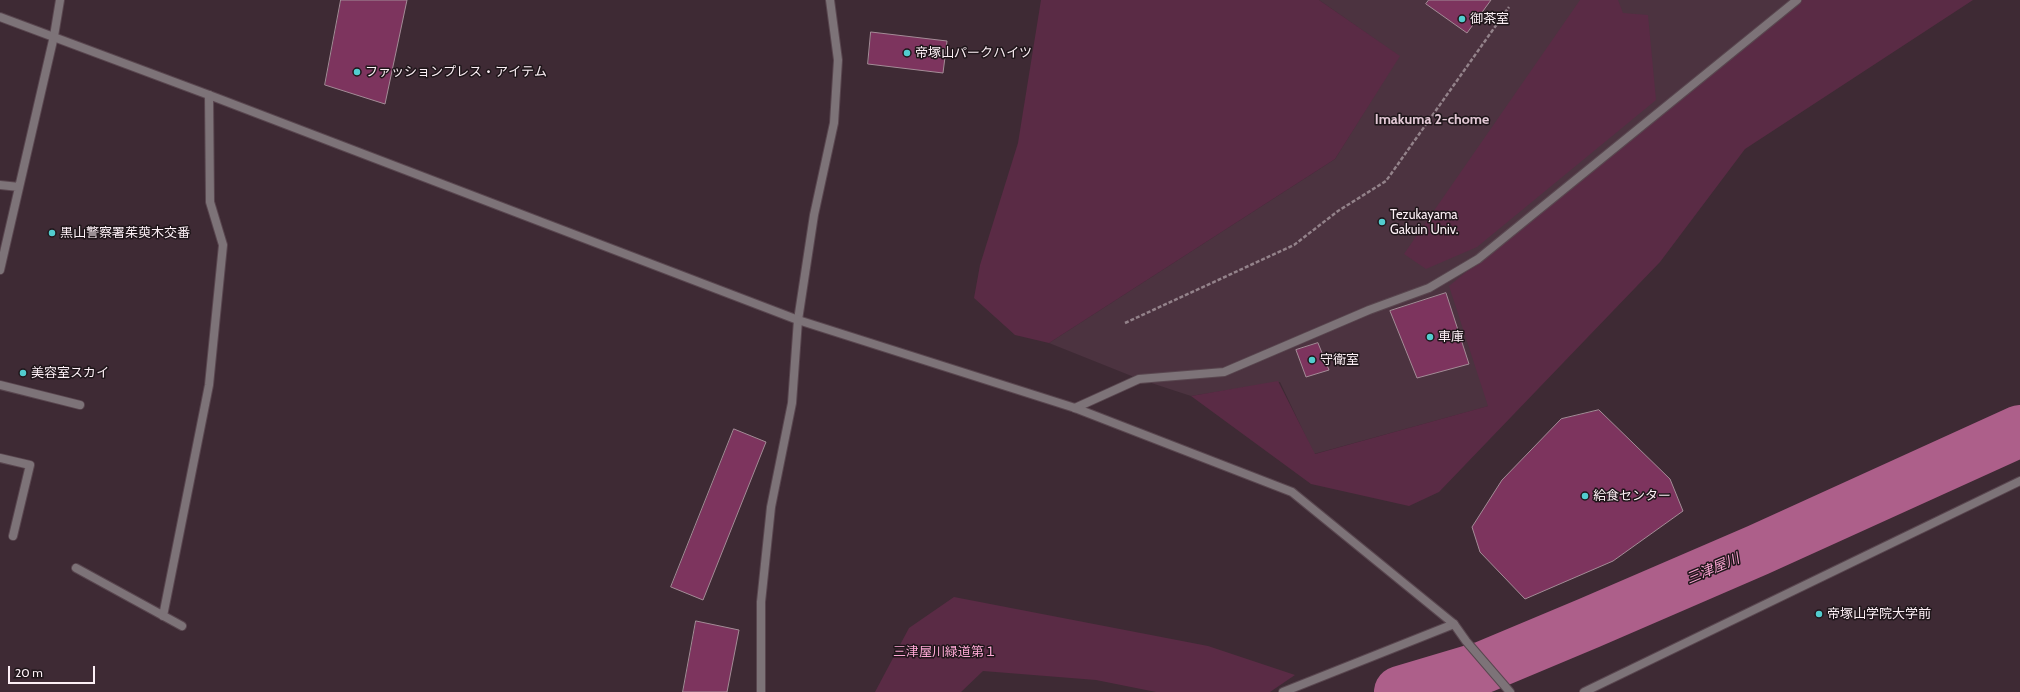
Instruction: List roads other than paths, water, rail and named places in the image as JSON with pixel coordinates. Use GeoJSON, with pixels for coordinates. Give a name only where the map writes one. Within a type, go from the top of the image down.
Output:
{"type":"FeatureCollection","features":[{"type":"Feature","properties":{"kind":"street"},"geometry":{"type":"LineString","coordinates":[[0,270],[54,36],[60,0]]}},
{"type":"Feature","properties":{"kind":"street"},"geometry":{"type":"LineString","coordinates":[[761,692],[761,602],[771,507],[792,404],[798,320],[814,215],[834,123],[838,60],[830,0]]}},
{"type":"Feature","properties":{"kind":"street"},"geometry":{"type":"LineString","coordinates":[[1075,408],[1139,379],[1224,372],[1369,310],[1429,288],[1478,259],[1797,0]]}},
{"type":"Feature","properties":{"kind":"street"},"geometry":{"type":"LineString","coordinates":[[0,17],[54,36],[798,320],[1075,408],[1292,492],[1454,624],[1466,641],[1510,692]]}},
{"type":"Feature","properties":{"kind":"street"},"geometry":{"type":"LineString","coordinates":[[163,616],[209,384],[223,245],[210,202],[209,95]]}},
{"type":"Feature","properties":{"kind":"street"},"geometry":{"type":"LineString","coordinates":[[0,185],[19,187]]}},
{"type":"Feature","properties":{"kind":"street"},"geometry":{"type":"LineString","coordinates":[[0,385],[80,405]]}},
{"type":"Feature","properties":{"kind":"street"},"geometry":{"type":"LineString","coordinates":[[0,458],[30,465],[13,536]]}},
{"type":"Feature","properties":{"kind":"street"},"geometry":{"type":"LineString","coordinates":[[1584,692],[2020,481]]}},
{"type":"Feature","properties":{"kind":"street"},"geometry":{"type":"LineString","coordinates":[[76,568],[182,626]]}},
{"type":"Feature","properties":{"kind":"street"},"geometry":{"type":"LineString","coordinates":[[1283,692],[1454,624]]}},
{"type":"Feature","properties":{"kind":"waterway","name":"三津屋川"},"geometry":{"type":"LineString","coordinates":[[1400,692],[1484,667],[1589,623],[1758,550],[2020,431]]}},
{"type":"Feature","properties":{"kind":"place","name":"御茶室"},"geometry":{"type":"Point","coordinates":[1462,19]}},
{"type":"Feature","properties":{"kind":"place","name":"帝塚山パークハイツ"},"geometry":{"type":"Point","coordinates":[907,53]}},
{"type":"Feature","properties":{"kind":"place","name":"ファッションプレス・アイテム"},"geometry":{"type":"Point","coordinates":[357,72]}},
{"type":"Feature","properties":{"kind":"place","name":"Tezukayama Gakuin Univ."},"geometry":{"type":"Point","coordinates":[1382,222]}},
{"type":"Feature","properties":{"kind":"place","name":"黒山警察署茱萸木交番"},"geometry":{"type":"Point","coordinates":[52,233]}},
{"type":"Feature","properties":{"kind":"place","name":"車庫"},"geometry":{"type":"Point","coordinates":[1430,337]}},
{"type":"Feature","properties":{"kind":"place","name":"守衛室"},"geometry":{"type":"Point","coordinates":[1312,360]}},
{"type":"Feature","properties":{"kind":"place","name":"美容室スカイ"},"geometry":{"type":"Point","coordinates":[23,373]}},
{"type":"Feature","properties":{"kind":"place","name":"給食センター"},"geometry":{"type":"Point","coordinates":[1585,496]}},
{"type":"Feature","properties":{"kind":"place","name":"帝塚山学院大学前"},"geometry":{"type":"Point","coordinates":[1819,614]}},
{"type":"Feature","properties":{"kind":"district","name":"Imakuma 2-chome"},"geometry":{"type":"Point","coordinates":[1432,120]}},
{"type":"Feature","properties":{"kind":"park label","name":"三津屋川緑道第１"},"geometry":{"type":"Point","coordinates":[945,652]}}]}
